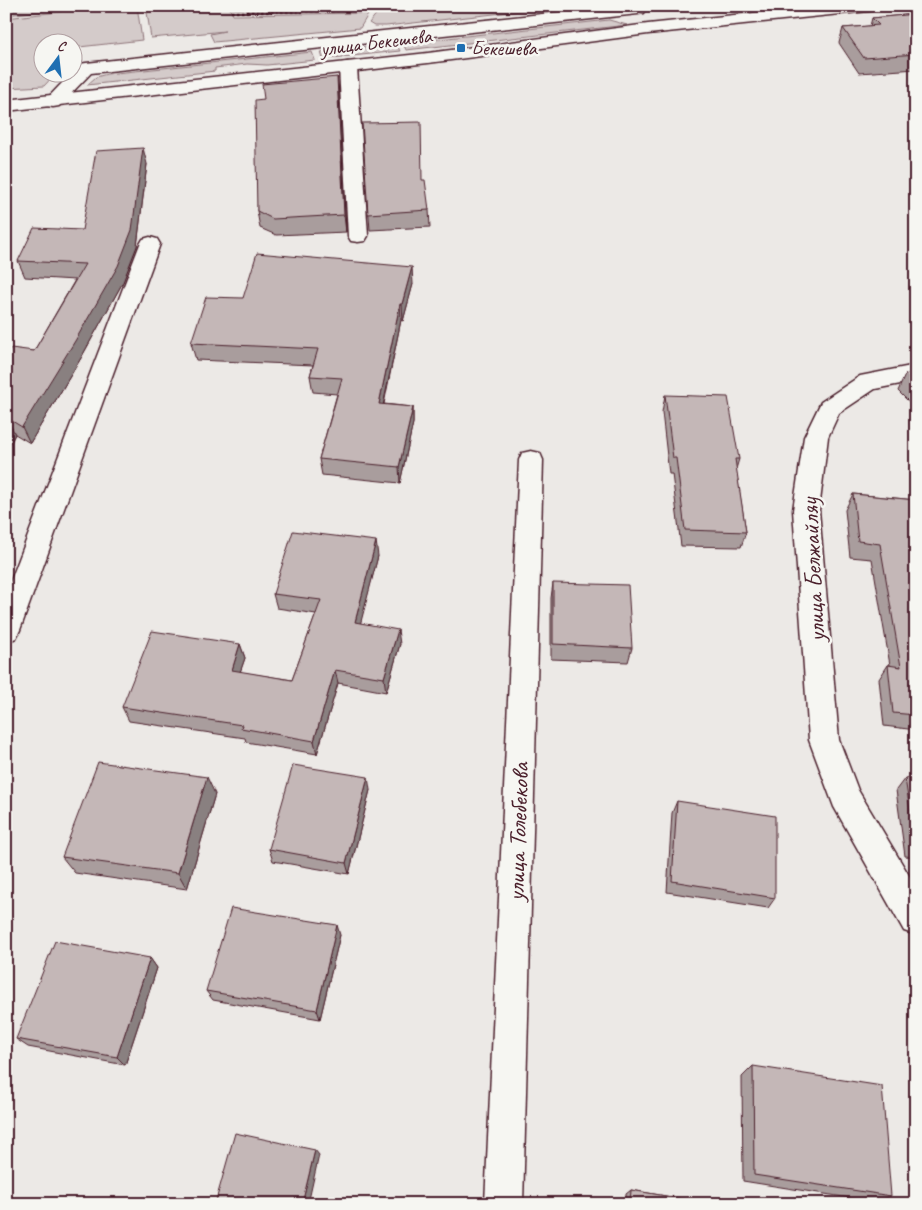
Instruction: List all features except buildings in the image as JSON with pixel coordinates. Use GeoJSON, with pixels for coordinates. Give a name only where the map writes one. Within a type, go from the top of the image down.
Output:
{"type":"FeatureCollection","features":[{"type":"Feature","properties":{"kind":"street","name":"улица Бекешева"},"geometry":{"type":"LineString","coordinates":[[6,106],[348,67],[648,29],[869,6]]}},
{"type":"Feature","properties":{"kind":"street"},"geometry":{"type":"LineString","coordinates":[[53,102],[86,68],[637,7],[648,29]]}},
{"type":"Feature","properties":{"kind":"street"},"geometry":{"type":"LineString","coordinates":[[348,67],[358,236]]}},
{"type":"Feature","properties":{"kind":"street"},"geometry":{"type":"LineString","coordinates":[[6,630],[150,244]]}},
{"type":"Feature","properties":{"kind":"street","name":"улица Белжайляу"},"geometry":{"type":"LineString","coordinates":[[916,373],[868,382],[829,408],[816,437],[806,510],[824,740],[845,798],[916,919]]}},
{"type":"Feature","properties":{"kind":"street","name":"улица Толебекова"},"geometry":{"type":"LineString","coordinates":[[504,1204],[531,460]]}},
{"type":"Feature","properties":{"kind":"path"},"geometry":{"type":"LineString","coordinates":[[231,12],[351,11]]}},
{"type":"Feature","properties":{"kind":"shaded area"},"geometry":{"type":"Polygon","coordinates":[[[6,6],[91,6],[6,15],[6,6]]]}},
{"type":"Feature","properties":{"kind":"shaded area"},"geometry":{"type":"Polygon","coordinates":[[[109,6],[137,6],[142,40],[82,47],[82,32],[32,32],[32,82],[48,82],[44,86],[6,88],[6,18],[109,6]]]}},
{"type":"Feature","properties":{"kind":"shaded area"},"geometry":{"type":"Polygon","coordinates":[[[146,6],[371,6],[268,11],[230,9],[233,15],[369,13],[360,28],[214,42],[210,34],[225,31],[151,38],[146,6]]]}},
{"type":"Feature","properties":{"kind":"shaded area"},"geometry":{"type":"Polygon","coordinates":[[[432,6],[546,6],[548,8],[386,26],[374,26],[369,23],[378,12],[432,6]]]}},
{"type":"Feature","properties":{"kind":"shaded area"},"geometry":{"type":"Polygon","coordinates":[[[609,20],[627,25],[406,50],[403,43],[609,20]]]}},
{"type":"Feature","properties":{"kind":"shaded area"},"geometry":{"type":"Polygon","coordinates":[[[396,43],[400,51],[323,59],[321,52],[396,43]]]}},
{"type":"Feature","properties":{"kind":"shaded area"},"geometry":{"type":"Polygon","coordinates":[[[312,52],[315,60],[267,65],[247,64],[215,68],[215,71],[87,85],[96,77],[107,74],[312,52]]]}},
{"type":"Feature","properties":{"kind":"place","name":"Бекешева"},"geometry":{"type":"Point","coordinates":[461,48]}}]}
